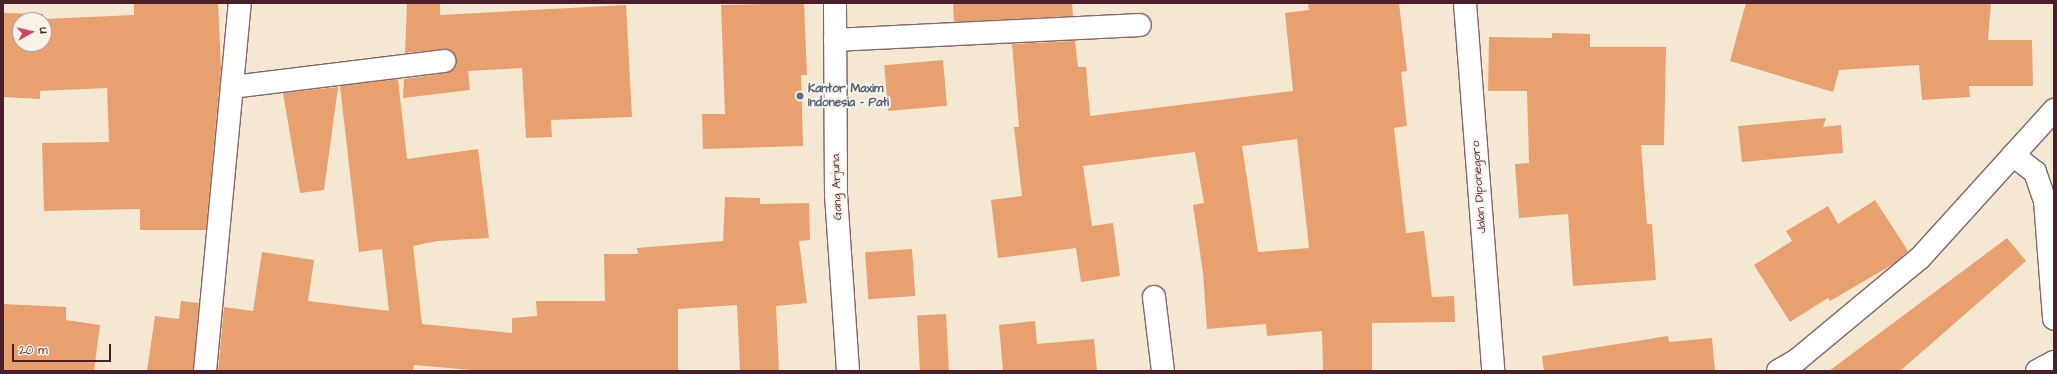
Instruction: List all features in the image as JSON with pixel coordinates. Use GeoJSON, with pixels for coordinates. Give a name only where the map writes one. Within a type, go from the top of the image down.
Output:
{"type":"FeatureCollection","features":[{"type":"Feature","properties":{"kind":"street"},"geometry":{"type":"LineString","coordinates":[[205,371],[240,3]]}},
{"type":"Feature","properties":{"kind":"street","name":"Gang Arjuna"},"geometry":{"type":"LineString","coordinates":[[835,3],[836,195],[848,371]]}},
{"type":"Feature","properties":{"kind":"street","name":"Jalan Diponegoro"},"geometry":{"type":"LineString","coordinates":[[1465,3],[1493,371]]}},
{"type":"Feature","properties":{"kind":"street"},"geometry":{"type":"LineString","coordinates":[[835,40],[1140,25]]}},
{"type":"Feature","properties":{"kind":"street"},"geometry":{"type":"LineString","coordinates":[[232,87],[444,61]]}},
{"type":"Feature","properties":{"kind":"street"},"geometry":{"type":"LineString","coordinates":[[1778,371],[1796,360],[1920,258],[2054,110]]}},
{"type":"Feature","properties":{"kind":"street"},"geometry":{"type":"LineString","coordinates":[[2013,155],[2035,172],[2045,201],[2054,319]]}},
{"type":"Feature","properties":{"kind":"street"},"geometry":{"type":"LineString","coordinates":[[1154,297],[1163,371]]}},
{"type":"Feature","properties":{"kind":"street"},"geometry":{"type":"LineString","coordinates":[[2037,371],[2054,362]]}},
{"type":"Feature","properties":{"kind":"building"},"geometry":{"type":"Polygon","coordinates":[[[134,3],[218,3],[221,69],[206,230],[140,230],[140,209],[44,211],[42,143],[109,142],[107,88],[40,91],[40,99],[3,97],[3,13],[12,13],[12,52],[52,52],[52,19],[134,15],[134,3]]]}},
{"type":"Feature","properties":{"kind":"building"},"geometry":{"type":"Polygon","coordinates":[[[407,3],[440,3],[440,15],[626,5],[632,117],[551,120],[552,137],[526,138],[522,68],[468,71],[470,90],[403,98],[404,79],[446,73],[455,66],[456,60],[454,53],[443,49],[405,53],[407,3]]]}},
{"type":"Feature","properties":{"kind":"building"},"geometry":{"type":"Polygon","coordinates":[[[804,3],[807,75],[801,75],[803,146],[703,149],[702,114],[725,114],[721,5],[804,3]]]}},
{"type":"Feature","properties":{"kind":"building"},"geometry":{"type":"Polygon","coordinates":[[[953,3],[1072,3],[1073,16],[954,22],[953,3]]]}},
{"type":"Feature","properties":{"kind":"building"},"geometry":{"type":"Polygon","coordinates":[[[1308,3],[1399,3],[1407,71],[1401,72],[1407,126],[1394,128],[1406,233],[1424,231],[1432,297],[1454,296],[1455,322],[1372,323],[1372,371],[1323,371],[1322,331],[1267,336],[1266,324],[1207,329],[1203,273],[1193,205],[1204,203],[1195,152],[1083,166],[1092,226],[1113,223],[1120,276],[1081,282],[1076,248],[998,258],[991,200],[1022,196],[1014,127],[1019,127],[1012,44],[1075,41],[1078,67],[1086,67],[1090,116],[1293,91],[1285,13],[1309,10],[1308,3]],[[1297,139],[1242,146],[1258,252],[1309,248],[1297,139]]]}},
{"type":"Feature","properties":{"kind":"building"},"geometry":{"type":"Polygon","coordinates":[[[1746,3],[1991,3],[1988,40],[2032,40],[2033,86],[1969,86],[1970,97],[1922,100],[1919,65],[1839,70],[1833,92],[1730,61],[1746,3]]]}},
{"type":"Feature","properties":{"kind":"building"},"geometry":{"type":"Polygon","coordinates":[[[1552,33],[1590,34],[1590,47],[1666,47],[1664,145],[1641,145],[1647,224],[1652,224],[1656,280],[1573,286],[1568,214],[1519,218],[1515,164],[1529,163],[1527,91],[1488,91],[1489,37],[1552,38],[1552,33]]]}},
{"type":"Feature","properties":{"kind":"building"},"geometry":{"type":"Polygon","coordinates":[[[943,60],[947,106],[888,111],[884,65],[943,60]]]}},
{"type":"Feature","properties":{"kind":"building"},"geometry":{"type":"Polygon","coordinates":[[[398,79],[407,159],[478,149],[489,238],[437,241],[413,246],[422,324],[512,333],[512,318],[537,316],[536,301],[605,301],[604,254],[638,254],[637,248],[723,241],[725,197],[760,198],[760,204],[809,203],[810,240],[799,241],[807,303],[776,306],[779,371],[740,371],[737,305],[678,309],[678,371],[482,371],[414,365],[413,371],[218,371],[224,307],[253,311],[262,252],[314,260],[308,301],[389,311],[382,249],[359,252],[340,86],[398,79]]]}},
{"type":"Feature","properties":{"kind":"building"},"geometry":{"type":"Polygon","coordinates":[[[338,87],[324,190],[300,193],[283,93],[338,87]]]}},
{"type":"Feature","properties":{"kind":"building"},"geometry":{"type":"Polygon","coordinates":[[[1826,118],[1823,127],[1841,125],[1843,153],[1742,162],[1738,126],[1826,118]]]}},
{"type":"Feature","properties":{"kind":"building"},"geometry":{"type":"Polygon","coordinates":[[[1875,200],[1908,251],[1895,263],[1830,301],[1828,298],[1790,322],[1754,265],[1792,241],[1786,231],[1828,206],[1838,224],[1875,200]]]}},
{"type":"Feature","properties":{"kind":"building"},"geometry":{"type":"Polygon","coordinates":[[[2007,238],[2026,261],[1900,371],[1829,371],[2007,238]]]}},
{"type":"Feature","properties":{"kind":"building"},"geometry":{"type":"Polygon","coordinates":[[[912,249],[915,296],[868,299],[865,252],[912,249]]]}},
{"type":"Feature","properties":{"kind":"building"},"geometry":{"type":"Polygon","coordinates":[[[181,301],[199,303],[193,371],[147,371],[155,316],[179,319],[181,301]]]}},
{"type":"Feature","properties":{"kind":"building"},"geometry":{"type":"Polygon","coordinates":[[[3,304],[66,307],[66,320],[100,325],[94,371],[3,371],[3,304]]]}},
{"type":"Feature","properties":{"kind":"building"},"geometry":{"type":"Polygon","coordinates":[[[946,314],[949,371],[920,371],[917,316],[946,314]]]}},
{"type":"Feature","properties":{"kind":"building"},"geometry":{"type":"Polygon","coordinates":[[[1035,321],[1037,344],[1094,339],[1097,371],[1003,371],[999,325],[1035,321]]]}},
{"type":"Feature","properties":{"kind":"building"},"geometry":{"type":"Polygon","coordinates":[[[1668,336],[1669,342],[1712,338],[1715,371],[1544,371],[1542,356],[1668,336]]]}},
{"type":"Feature","properties":{"kind":"place","name":"Kantor Maxim Indonesia - Pati"},"geometry":{"type":"Point","coordinates":[800,96]}}]}
